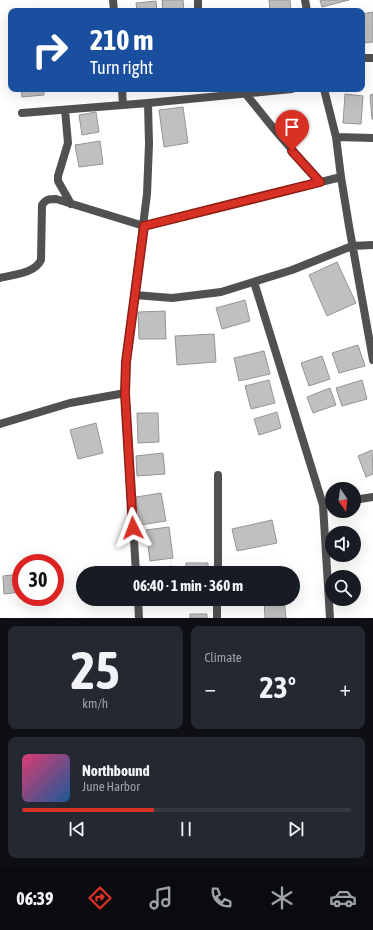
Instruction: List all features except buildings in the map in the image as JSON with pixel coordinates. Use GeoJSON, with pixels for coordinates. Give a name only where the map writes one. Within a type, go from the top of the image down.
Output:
{"type":"FeatureCollection","features":[{"type":"Feature","properties":{"kind":"street"},"geometry":{"type":"LineString","coordinates":[[122,92],[123,105]]}},
{"type":"Feature","properties":{"kind":"street"},"geometry":{"type":"LineString","coordinates":[[22,113],[148,103],[204,93],[257,92]]}},
{"type":"Feature","properties":{"kind":"street"},"geometry":{"type":"LineString","coordinates":[[325,92],[336,137],[352,246],[373,360]]}},
{"type":"Feature","properties":{"kind":"street"},"geometry":{"type":"LineString","coordinates":[[245,93],[274,130],[320,182]]}},
{"type":"Feature","properties":{"kind":"street"},"geometry":{"type":"LineString","coordinates":[[136,566],[125,393],[126,362],[147,194],[149,144],[148,103]]}},
{"type":"Feature","properties":{"kind":"street"},"geometry":{"type":"LineString","coordinates":[[65,110],[68,142],[58,176],[58,181],[71,204]]}},
{"type":"Feature","properties":{"kind":"street"},"geometry":{"type":"LineString","coordinates":[[336,137],[373,138]]}},
{"type":"Feature","properties":{"kind":"street"},"geometry":{"type":"LineString","coordinates":[[0,278],[31,270],[38,266],[41,260],[42,205],[49,199],[56,199],[144,226],[341,177]]}},
{"type":"Feature","properties":{"kind":"street"},"geometry":{"type":"LineString","coordinates":[[135,295],[172,298],[221,292],[292,270],[352,246],[373,245]]}},
{"type":"Feature","properties":{"kind":"street"},"geometry":{"type":"LineString","coordinates":[[254,282],[323,505],[330,618]]}},
{"type":"Feature","properties":{"kind":"street"},"geometry":{"type":"LineString","coordinates":[[0,424],[70,403],[125,393]]}},
{"type":"Feature","properties":{"kind":"street"},"geometry":{"type":"LineString","coordinates":[[218,475],[218,566]]}},
{"type":"Feature","properties":{"kind":"street"},"geometry":{"type":"LineString","coordinates":[[361,499],[373,497]]}},
{"type":"Feature","properties":{"kind":"street"},"geometry":{"type":"LineString","coordinates":[[138,606],[139,618]]}},
{"type":"Feature","properties":{"kind":"street"},"geometry":{"type":"LineString","coordinates":[[217,606],[217,618]]}},
{"type":"Feature","properties":{"kind":"route"},"geometry":{"type":"LineString","coordinates":[[133,528],[125,393],[126,362],[144,226],[320,182],[292,151]]}}]}
